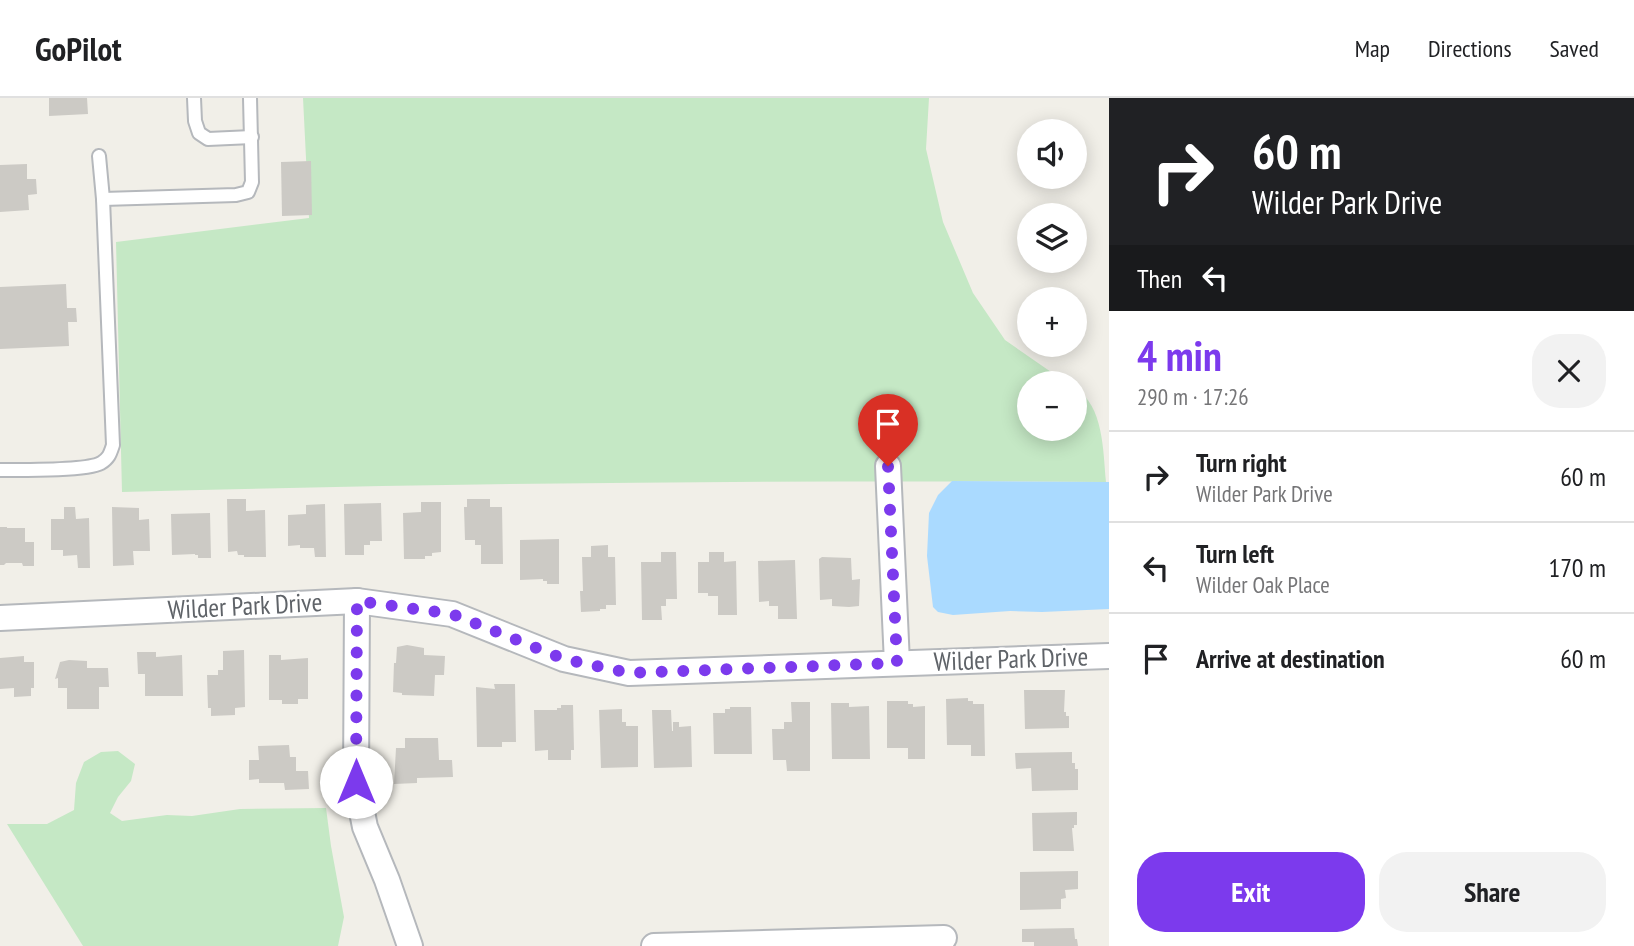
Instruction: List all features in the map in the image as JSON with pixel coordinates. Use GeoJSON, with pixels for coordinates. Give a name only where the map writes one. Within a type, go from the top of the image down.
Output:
{"type":"FeatureCollection","features":[{"type":"Feature","properties":{"kind":"street"},"geometry":{"type":"LineString","coordinates":[[888,466],[897,663]]}},
{"type":"Feature","properties":{"kind":"street"},"geometry":{"type":"LineString","coordinates":[[357,601],[356,782],[365,827],[410,946]]}},
{"type":"Feature","properties":{"kind":"street","name":"Wilder Park Drive"},"geometry":{"type":"LineString","coordinates":[[0,618],[357,601],[452,614],[564,659],[629,673],[1109,656]]}},
{"type":"Feature","properties":{"kind":"street"},"geometry":{"type":"LineString","coordinates":[[654,946],[944,938]]}},
{"type":"Feature","properties":{"kind":"lane"},"geometry":{"type":"LineString","coordinates":[[194,98],[198,133],[208,139],[251,138]]}},
{"type":"Feature","properties":{"kind":"lane"},"geometry":{"type":"LineString","coordinates":[[103,199],[236,195],[248,192],[252,182],[250,98]]}},
{"type":"Feature","properties":{"kind":"lane"},"geometry":{"type":"LineString","coordinates":[[0,470],[98,465],[109,457],[113,445],[99,156]]}},
{"type":"Feature","properties":{"kind":"green space"},"geometry":{"type":"Polygon","coordinates":[[[303,98],[929,98],[926,149],[943,222],[973,293],[1005,340],[1017,348],[1017,357],[1030,357],[1050,371],[1017,371],[1017,441],[1087,441],[1087,399],[1097,417],[1103,443],[1106,482],[614,483],[122,492],[116,242],[309,218],[303,98]]]}},
{"type":"Feature","properties":{"kind":"green space"},"geometry":{"type":"Polygon","coordinates":[[[118,751],[135,764],[131,781],[110,813],[122,821],[167,815],[192,816],[240,809],[326,808],[344,917],[338,946],[83,946],[7,824],[47,824],[74,810],[76,783],[84,762],[101,752],[118,751]]]}},
{"type":"Feature","properties":{"kind":"water"},"geometry":{"type":"Polygon","coordinates":[[[952,481],[1109,482],[1109,609],[953,615],[938,612],[933,607],[927,556],[929,513],[938,495],[952,481]]]}},
{"type":"Feature","properties":{"kind":"building"},"geometry":{"type":"Polygon","coordinates":[[[49,98],[87,98],[88,114],[49,116],[49,98]]]}},
{"type":"Feature","properties":{"kind":"building"},"geometry":{"type":"Polygon","coordinates":[[[311,161],[312,215],[282,216],[281,162],[311,161]]]}},
{"type":"Feature","properties":{"kind":"building"},"geometry":{"type":"Polygon","coordinates":[[[27,164],[27,179],[36,179],[37,194],[28,195],[29,210],[0,212],[0,165],[27,164]]]}},
{"type":"Feature","properties":{"kind":"building"},"geometry":{"type":"Polygon","coordinates":[[[66,284],[67,308],[76,308],[77,322],[68,322],[69,346],[0,349],[0,287],[66,284]]]}},
{"type":"Feature","properties":{"kind":"building"},"geometry":{"type":"Polygon","coordinates":[[[227,499],[246,499],[246,511],[265,510],[266,557],[244,557],[238,555],[237,551],[228,552],[227,499]]]}},
{"type":"Feature","properties":{"kind":"building"},"geometry":{"type":"Polygon","coordinates":[[[467,499],[490,499],[490,507],[502,507],[503,564],[481,564],[481,545],[475,545],[475,540],[465,540],[464,507],[467,507],[467,499]]]}},
{"type":"Feature","properties":{"kind":"building"},"geometry":{"type":"Polygon","coordinates":[[[421,502],[441,502],[441,552],[425,556],[425,559],[404,559],[403,513],[421,512],[421,502]]]}},
{"type":"Feature","properties":{"kind":"building"},"geometry":{"type":"Polygon","coordinates":[[[381,503],[382,541],[370,541],[370,545],[364,545],[364,555],[345,555],[344,504],[381,503]]]}},
{"type":"Feature","properties":{"kind":"building"},"geometry":{"type":"Polygon","coordinates":[[[325,504],[326,557],[315,557],[314,548],[288,546],[288,515],[306,514],[306,505],[325,504]]]}},
{"type":"Feature","properties":{"kind":"building"},"geometry":{"type":"Polygon","coordinates":[[[64,507],[75,507],[76,519],[89,518],[90,568],[78,568],[77,555],[63,556],[63,550],[51,550],[51,519],[64,519],[64,507]]]}},
{"type":"Feature","properties":{"kind":"building"},"geometry":{"type":"Polygon","coordinates":[[[112,507],[139,508],[139,520],[149,519],[150,551],[133,551],[134,565],[113,566],[112,507]]]}},
{"type":"Feature","properties":{"kind":"building"},"geometry":{"type":"Polygon","coordinates":[[[210,513],[211,558],[198,558],[195,554],[172,555],[171,514],[210,513]]]}},
{"type":"Feature","properties":{"kind":"building"},"geometry":{"type":"Polygon","coordinates":[[[0,527],[25,528],[25,542],[34,542],[34,566],[23,566],[22,563],[0,565],[0,527]]]}},
{"type":"Feature","properties":{"kind":"building"},"geometry":{"type":"Polygon","coordinates":[[[559,539],[559,584],[547,584],[543,579],[520,580],[520,540],[559,539]]]}},
{"type":"Feature","properties":{"kind":"building"},"geometry":{"type":"Polygon","coordinates":[[[608,545],[608,557],[615,557],[616,605],[606,605],[606,609],[600,611],[581,612],[582,557],[591,557],[591,546],[608,545]]]}},
{"type":"Feature","properties":{"kind":"building"},"geometry":{"type":"Polygon","coordinates":[[[661,552],[676,552],[677,599],[666,599],[666,606],[661,606],[662,620],[642,620],[641,562],[661,562],[661,552]]]}},
{"type":"Feature","properties":{"kind":"building"},"geometry":{"type":"Polygon","coordinates":[[[709,552],[724,552],[724,562],[736,561],[737,615],[718,615],[718,596],[698,593],[698,562],[709,562],[709,552]]]}},
{"type":"Feature","properties":{"kind":"building"},"geometry":{"type":"Polygon","coordinates":[[[851,558],[852,580],[860,579],[859,606],[832,606],[832,599],[820,600],[819,559],[851,558]]]}},
{"type":"Feature","properties":{"kind":"building"},"geometry":{"type":"Polygon","coordinates":[[[795,560],[797,619],[778,619],[778,606],[769,606],[769,601],[759,602],[758,561],[795,560]]]}},
{"type":"Feature","properties":{"kind":"building"},"geometry":{"type":"Polygon","coordinates":[[[407,645],[424,648],[424,655],[445,656],[444,675],[435,675],[434,696],[402,695],[393,692],[397,647],[407,645]]]}},
{"type":"Feature","properties":{"kind":"building"},"geometry":{"type":"Polygon","coordinates":[[[244,650],[245,707],[235,708],[235,715],[211,716],[211,708],[208,708],[207,675],[218,675],[218,670],[223,670],[223,651],[244,650]]]}},
{"type":"Feature","properties":{"kind":"building"},"geometry":{"type":"Polygon","coordinates":[[[137,652],[156,652],[156,657],[182,655],[183,696],[145,696],[145,674],[138,674],[137,652]]]}},
{"type":"Feature","properties":{"kind":"building"},"geometry":{"type":"Polygon","coordinates":[[[269,655],[281,655],[281,660],[308,658],[308,699],[298,699],[298,704],[282,704],[282,700],[269,700],[269,655]]]}},
{"type":"Feature","properties":{"kind":"building"},"geometry":{"type":"Polygon","coordinates":[[[24,656],[24,662],[34,662],[34,688],[31,688],[31,696],[14,697],[14,688],[0,689],[0,658],[24,656]]]}},
{"type":"Feature","properties":{"kind":"building"},"geometry":{"type":"Polygon","coordinates":[[[87,661],[87,668],[108,668],[109,687],[99,687],[99,709],[67,709],[67,688],[58,688],[58,678],[55,679],[60,662],[87,661]]]}},
{"type":"Feature","properties":{"kind":"building"},"geometry":{"type":"Polygon","coordinates":[[[494,684],[515,684],[516,742],[502,742],[502,747],[477,747],[476,687],[495,689],[494,684]]]}},
{"type":"Feature","properties":{"kind":"building"},"geometry":{"type":"Polygon","coordinates":[[[1024,690],[1065,690],[1064,712],[1069,716],[1069,728],[1025,729],[1024,690]]]}},
{"type":"Feature","properties":{"kind":"building"},"geometry":{"type":"Polygon","coordinates":[[[968,698],[973,704],[984,704],[985,756],[971,756],[971,745],[947,745],[946,699],[968,698]]]}},
{"type":"Feature","properties":{"kind":"building"},"geometry":{"type":"Polygon","coordinates":[[[887,701],[908,701],[913,707],[925,706],[925,759],[908,759],[908,748],[887,748],[887,701]]]}},
{"type":"Feature","properties":{"kind":"building"},"geometry":{"type":"Polygon","coordinates":[[[791,702],[810,702],[810,771],[787,771],[786,760],[773,760],[772,729],[784,729],[784,722],[792,722],[791,702]]]}},
{"type":"Feature","properties":{"kind":"building"},"geometry":{"type":"Polygon","coordinates":[[[831,703],[849,703],[849,707],[869,706],[870,759],[832,759],[831,703]]]}},
{"type":"Feature","properties":{"kind":"building"},"geometry":{"type":"Polygon","coordinates":[[[561,705],[573,705],[574,750],[571,750],[571,760],[548,760],[548,750],[535,751],[534,710],[557,710],[561,705]]]}},
{"type":"Feature","properties":{"kind":"building"},"geometry":{"type":"Polygon","coordinates":[[[751,707],[752,754],[714,754],[713,713],[725,713],[725,709],[751,707]]]}},
{"type":"Feature","properties":{"kind":"building"},"geometry":{"type":"Polygon","coordinates":[[[622,709],[622,722],[626,722],[626,726],[638,726],[638,767],[601,768],[599,710],[622,709]]]}},
{"type":"Feature","properties":{"kind":"building"},"geometry":{"type":"Polygon","coordinates":[[[652,710],[671,710],[672,731],[673,722],[679,722],[679,727],[691,726],[692,767],[654,768],[652,710]]]}},
{"type":"Feature","properties":{"kind":"building"},"geometry":{"type":"Polygon","coordinates":[[[405,738],[438,738],[439,760],[452,760],[453,777],[417,778],[417,783],[394,784],[396,748],[405,748],[405,738]]]}},
{"type":"Feature","properties":{"kind":"building"},"geometry":{"type":"Polygon","coordinates":[[[289,745],[290,757],[296,757],[296,771],[308,771],[309,789],[285,790],[284,783],[259,783],[259,779],[249,780],[249,760],[259,760],[258,746],[289,745]]]}},
{"type":"Feature","properties":{"kind":"building"},"geometry":{"type":"Polygon","coordinates":[[[1072,752],[1072,763],[1075,763],[1075,769],[1078,769],[1078,790],[1032,791],[1031,768],[1016,769],[1015,753],[1072,752]]]}},
{"type":"Feature","properties":{"kind":"building"},"geometry":{"type":"Polygon","coordinates":[[[1077,812],[1077,825],[1072,828],[1074,851],[1033,851],[1032,813],[1077,812]]]}},
{"type":"Feature","properties":{"kind":"building"},"geometry":{"type":"Polygon","coordinates":[[[1078,871],[1078,889],[1065,890],[1066,898],[1061,899],[1061,909],[1020,910],[1020,872],[1078,871]]]}},
{"type":"Feature","properties":{"kind":"building"},"geometry":{"type":"Polygon","coordinates":[[[1074,928],[1078,946],[1034,946],[1034,942],[1022,942],[1022,929],[1074,928]]]}},
{"type":"Feature","properties":{"kind":"route"},"geometry":{"type":"LineString","coordinates":[[356,782],[357,601],[452,614],[564,659],[629,673],[897,663],[888,466]]}}]}
